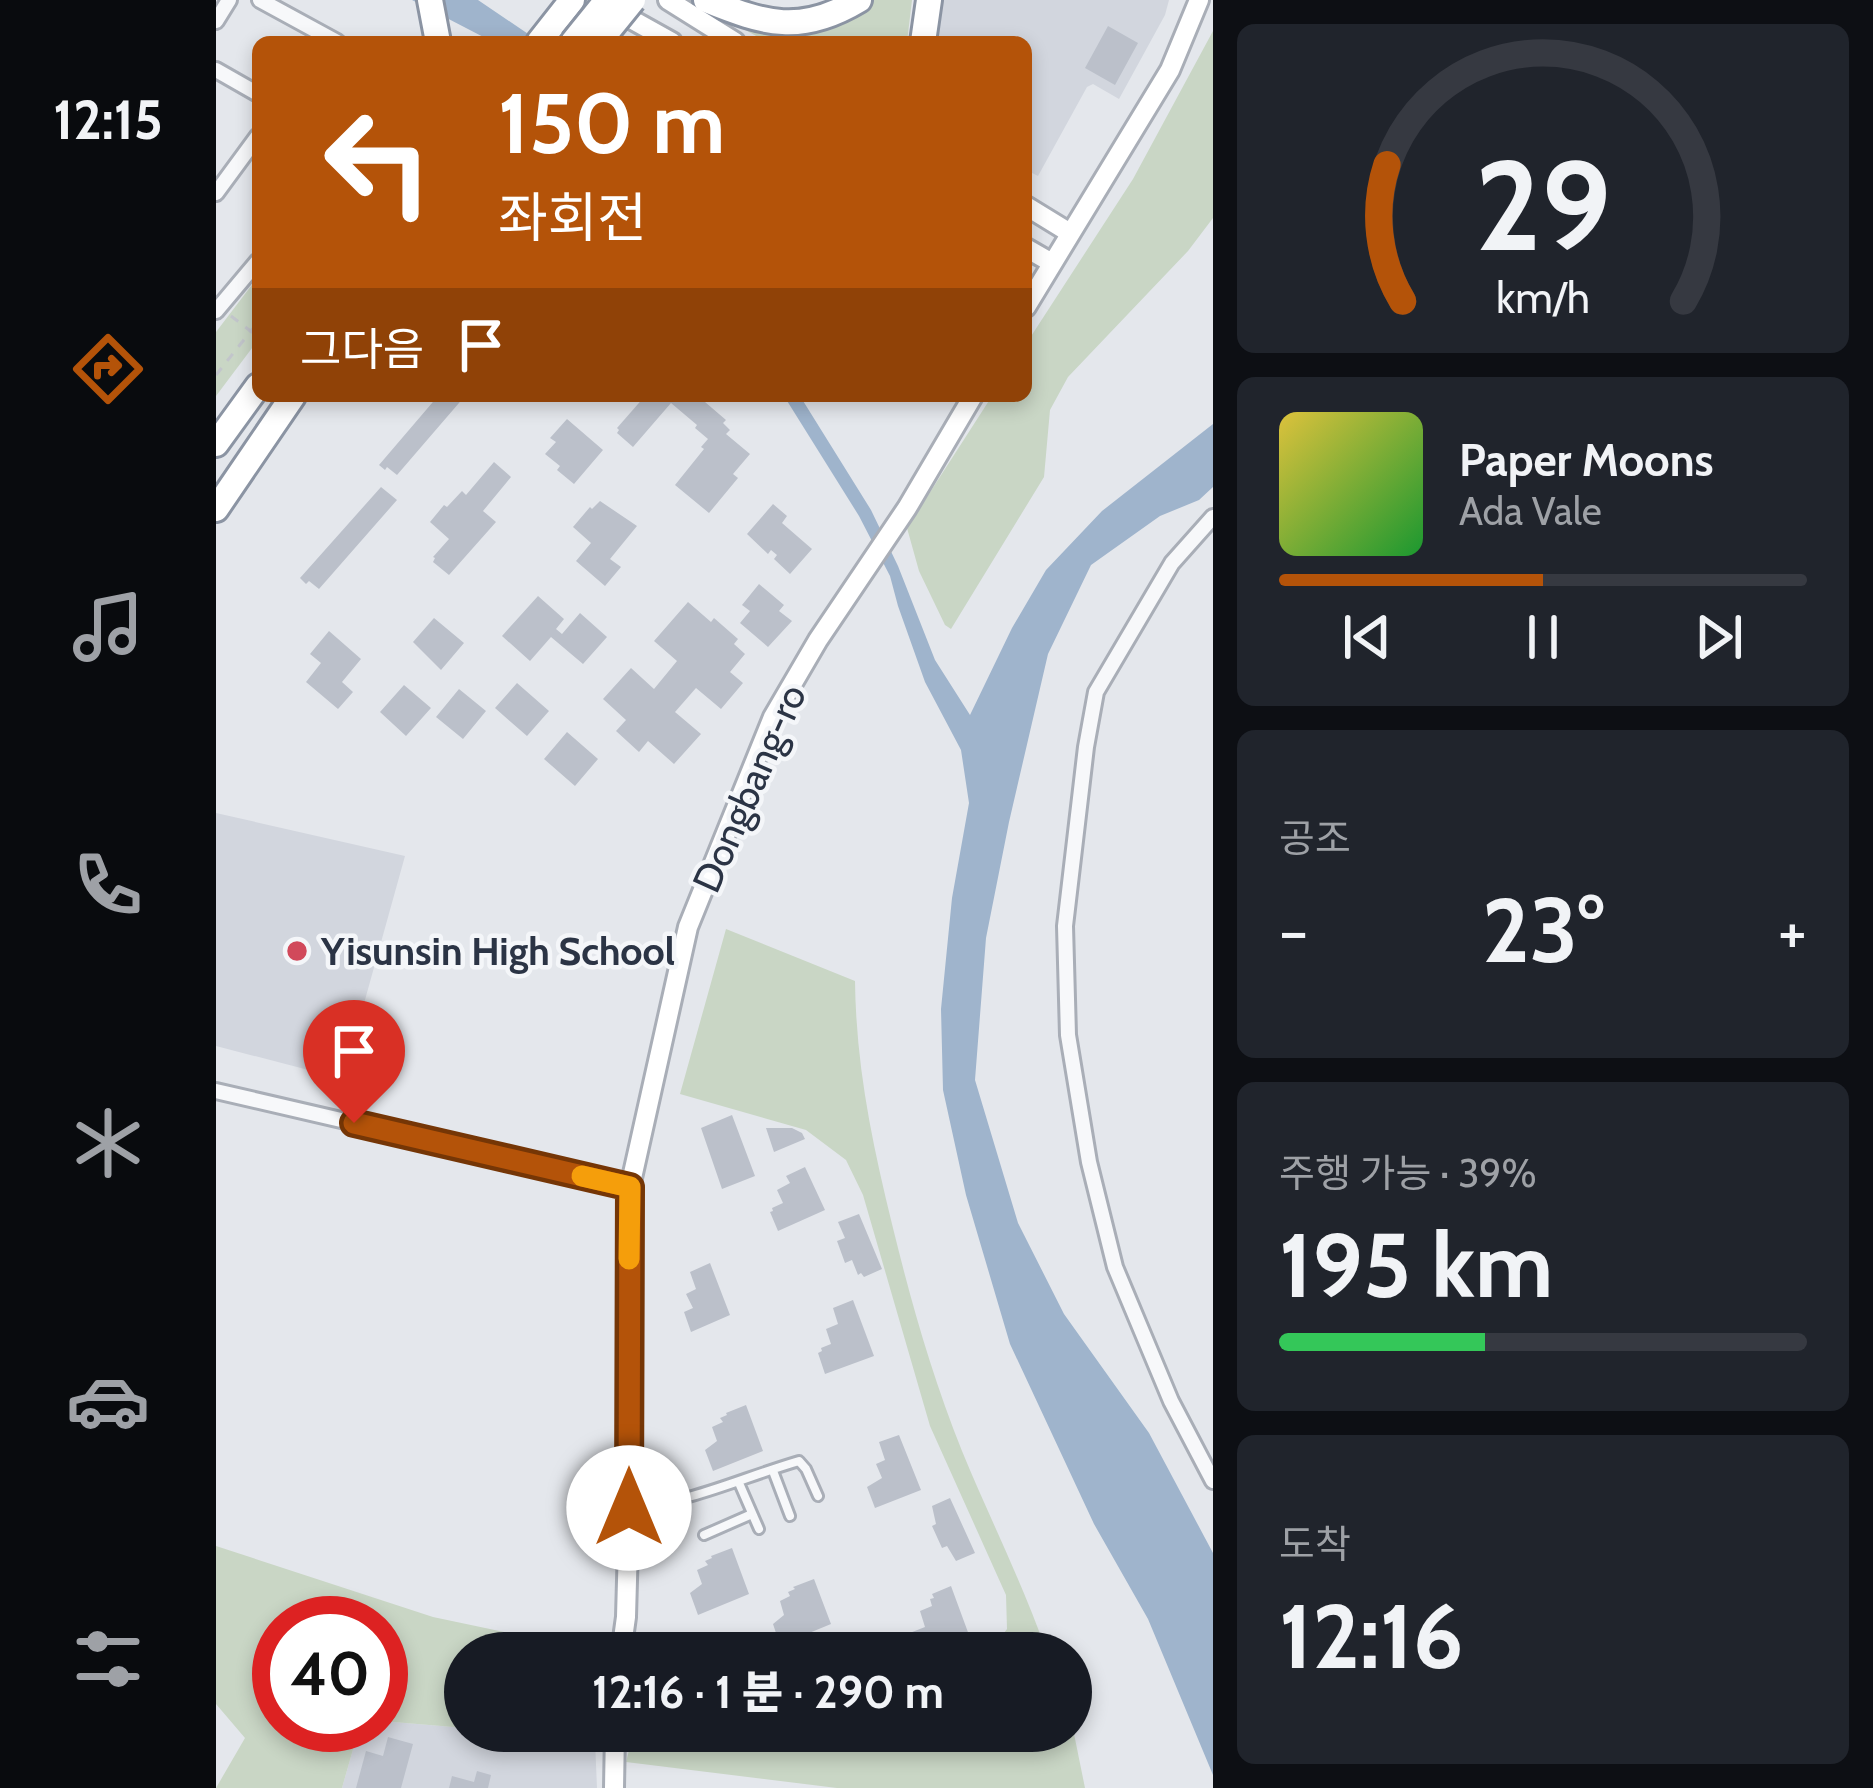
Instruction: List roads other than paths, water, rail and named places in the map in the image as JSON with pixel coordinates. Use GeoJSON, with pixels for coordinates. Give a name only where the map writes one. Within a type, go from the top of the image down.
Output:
{"type":"FeatureCollection","features":[{"type":"Feature","properties":{"kind":"highway"},"geometry":{"type":"LineString","coordinates":[[430,0],[437,36]]}},
{"type":"Feature","properties":{"kind":"highway"},"geometry":{"type":"LineString","coordinates":[[544,36],[572,0]]}},
{"type":"Feature","properties":{"kind":"highway"},"geometry":{"type":"LineString","coordinates":[[578,36],[607,0]]}},
{"type":"Feature","properties":{"kind":"highway"},"geometry":{"type":"LineString","coordinates":[[604,36],[633,0]]}},
{"type":"Feature","properties":{"kind":"highway"},"geometry":{"type":"LineString","coordinates":[[706,0],[773,23],[823,17],[859,0]]}},
{"type":"Feature","properties":{"kind":"highway"},"geometry":{"type":"LineString","coordinates":[[923,36],[929,0]]}},
{"type":"Feature","properties":{"kind":"highway"},"geometry":{"type":"LineString","coordinates":[[216,444],[252,394]]}},
{"type":"Feature","properties":{"kind":"highway"},"geometry":{"type":"LineString","coordinates":[[216,509],[289,402]]}},
{"type":"Feature","properties":{"kind":"street"},"geometry":{"type":"LineString","coordinates":[[216,21],[229,0]]}},
{"type":"Feature","properties":{"kind":"street"},"geometry":{"type":"LineString","coordinates":[[260,0],[327,36]]}},
{"type":"Feature","properties":{"kind":"street"},"geometry":{"type":"LineString","coordinates":[[596,0],[661,36]]}},
{"type":"Feature","properties":{"kind":"street"},"geometry":{"type":"LineString","coordinates":[[668,0],[725,36]]}},
{"type":"Feature","properties":{"kind":"street"},"geometry":{"type":"LineString","coordinates":[[1032,297],[1170,70],[1199,0]]}},
{"type":"Feature","properties":{"kind":"street"},"geometry":{"type":"LineString","coordinates":[[216,70],[252,91]]}},
{"type":"Feature","properties":{"kind":"street"},"geometry":{"type":"LineString","coordinates":[[216,193],[252,144]]}},
{"type":"Feature","properties":{"kind":"street"},"geometry":{"type":"LineString","coordinates":[[1032,210],[1070,233]]}},
{"type":"Feature","properties":{"kind":"street"},"geometry":{"type":"LineString","coordinates":[[1032,251],[1052,263]]}},
{"type":"Feature","properties":{"kind":"street"},"geometry":{"type":"LineString","coordinates":[[222,304],[252,267]]}},
{"type":"Feature","properties":{"kind":"street","name":"Dongbang-ro"},"geometry":{"type":"LineString","coordinates":[[624,1632],[630,1187],[688,927],[773,716],[970,402]]}},
{"type":"Feature","properties":{"kind":"street"},"geometry":{"type":"LineString","coordinates":[[1213,517],[1172,563],[1096,692],[1065,926],[1068,1035],[1089,1162],[1114,1267],[1172,1401],[1213,1481]]}},
{"type":"Feature","properties":{"kind":"street"},"geometry":{"type":"LineString","coordinates":[[216,1091],[630,1187]]}},
{"type":"Feature","properties":{"kind":"street"},"geometry":{"type":"LineString","coordinates":[[614,1788],[615,1752]]}},
{"type":"Feature","properties":{"kind":"lane"},"geometry":{"type":"LineString","coordinates":[[629,1508],[671,1504],[799,1461],[818,1496]]}},
{"type":"Feature","properties":{"kind":"lane"},"geometry":{"type":"LineString","coordinates":[[772,1471],[790,1516]]}},
{"type":"Feature","properties":{"kind":"lane"},"geometry":{"type":"LineString","coordinates":[[739,1483],[759,1529]]}},
{"type":"Feature","properties":{"kind":"lane"},"geometry":{"type":"LineString","coordinates":[[704,1535],[752,1514]]}},
{"type":"Feature","properties":{"kind":"water"},"geometry":{"type":"Polygon","coordinates":[[[412,0],[478,0],[531,36],[481,36],[412,0]]]}},
{"type":"Feature","properties":{"kind":"water"},"geometry":{"type":"Polygon","coordinates":[[[788,402],[804,402],[871,510],[935,660],[970,715],[1046,570],[1102,511],[1213,424],[1213,487],[1199,500],[1160,516],[1091,565],[1048,654],[986,938],[975,1080],[1018,1223],[1064,1314],[1149,1433],[1213,1553],[1213,1775],[1148,1619],[1094,1524],[1010,1344],[966,1195],[943,1090],[941,1009],[952,898],[969,803],[961,750],[925,682],[890,576],[859,516],[788,402]]]}},
{"type":"Feature","properties":{"kind":"place","name":"Yisunsin High School"},"geometry":{"type":"Point","coordinates":[297,951]}}]}
